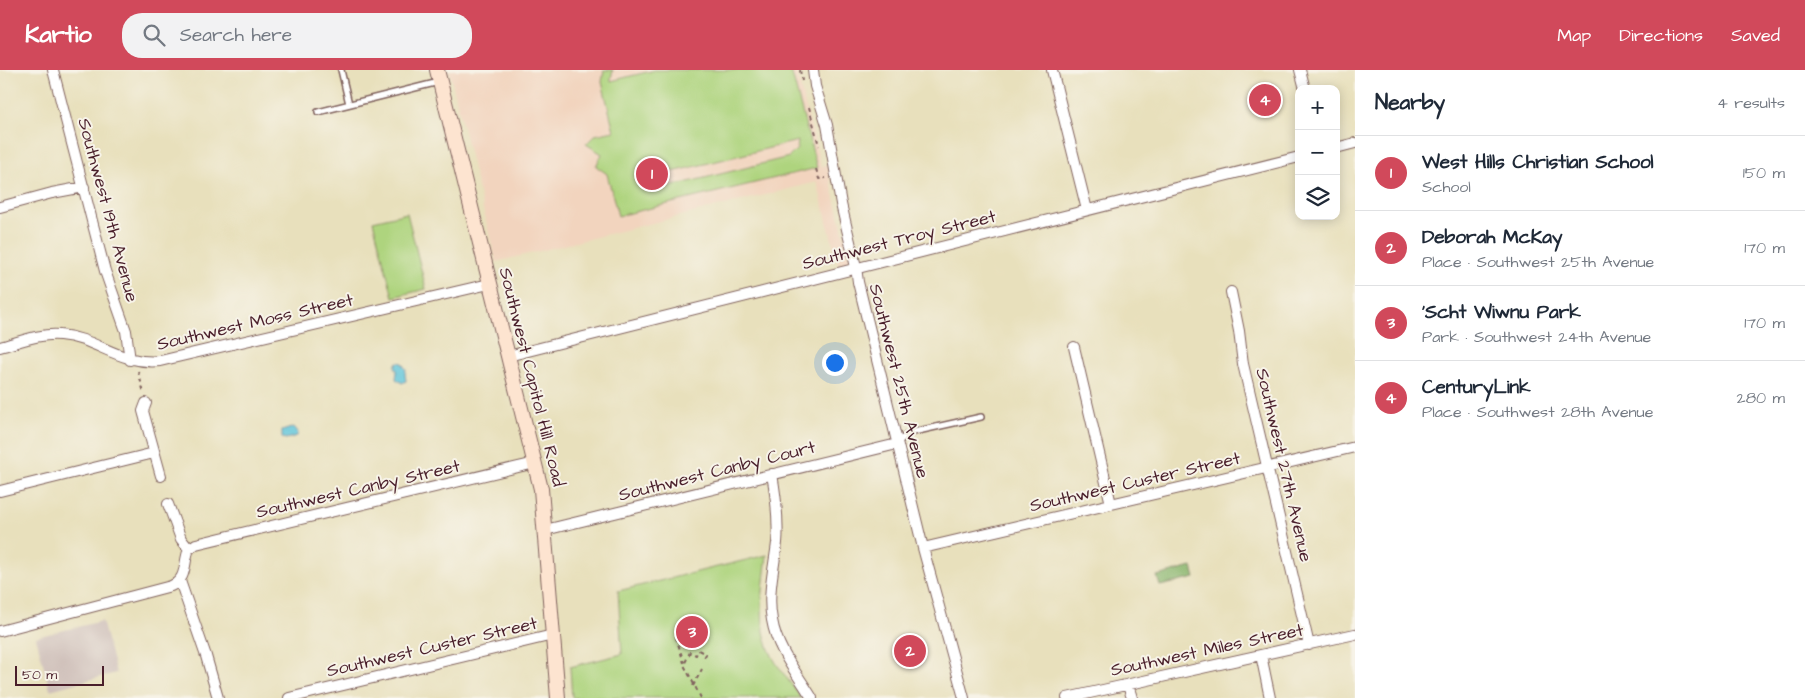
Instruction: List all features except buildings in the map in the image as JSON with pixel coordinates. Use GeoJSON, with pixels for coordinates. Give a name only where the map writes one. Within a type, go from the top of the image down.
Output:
{"type":"FeatureCollection","features":[{"type":"Feature","properties":{"kind":"street","name":"Southwest 19th Avenue"},"geometry":{"type":"LineString","coordinates":[[53,70],[108,281],[126,330],[130,360]]}},
{"type":"Feature","properties":{"kind":"street","name":"Southwest 25th Avenue"},"geometry":{"type":"LineString","coordinates":[[813,70],[858,282],[923,548],[964,698]]}},
{"type":"Feature","properties":{"kind":"street"},"geometry":{"type":"LineString","coordinates":[[1052,70],[1087,210]]}},
{"type":"Feature","properties":{"kind":"street"},"geometry":{"type":"LineString","coordinates":[[1300,70],[1304,85]]}},
{"type":"Feature","properties":{"kind":"street","name":"Southwest Capitol Hill Road"},"geometry":{"type":"LineString","coordinates":[[438,76],[542,497],[558,698]]}},
{"type":"Feature","properties":{"kind":"street"},"geometry":{"type":"LineString","coordinates":[[1340,147],[1355,143]]}},
{"type":"Feature","properties":{"kind":"street","name":"Southwest Troy Street"},"geometry":{"type":"LineString","coordinates":[[508,356],[1295,158]]}},
{"type":"Feature","properties":{"kind":"street"},"geometry":{"type":"LineString","coordinates":[[0,207],[52,193],[84,187]]}},
{"type":"Feature","properties":{"kind":"street","name":"Southwest Moss Street"},"geometry":{"type":"LineString","coordinates":[[0,347],[44,336],[61,335],[78,339],[130,360],[151,362],[168,360],[489,284]]}},
{"type":"Feature","properties":{"kind":"street","name":"Southwest 27th Avenue"},"geometry":{"type":"LineString","coordinates":[[1231,292],[1243,364],[1309,645]]}},
{"type":"Feature","properties":{"kind":"street"},"geometry":{"type":"LineString","coordinates":[[1074,347],[1111,504]]}},
{"type":"Feature","properties":{"kind":"street"},"geometry":{"type":"LineString","coordinates":[[146,403],[143,411],[161,476]]}},
{"type":"Feature","properties":{"kind":"street","name":"Southwest Canby Court"},"geometry":{"type":"LineString","coordinates":[[545,530],[897,444]]}},
{"type":"Feature","properties":{"kind":"street","name":"Southwest Custer Street"},"geometry":{"type":"LineString","coordinates":[[923,548],[1355,447]]}},
{"type":"Feature","properties":{"kind":"street"},"geometry":{"type":"LineString","coordinates":[[0,491],[154,453]]}},
{"type":"Feature","properties":{"kind":"street","name":"Southwest Canby Street"},"geometry":{"type":"LineString","coordinates":[[189,550],[196,544],[535,463]]}},
{"type":"Feature","properties":{"kind":"street"},"geometry":{"type":"LineString","coordinates":[[772,474],[777,505],[777,532],[770,600],[772,622],[786,658],[812,698]]}},
{"type":"Feature","properties":{"kind":"street"},"geometry":{"type":"LineString","coordinates":[[0,631],[171,586],[180,581],[185,571],[189,550],[181,539],[168,504]]}},
{"type":"Feature","properties":{"kind":"street"},"geometry":{"type":"LineString","coordinates":[[180,581],[206,656],[218,698]]}},
{"type":"Feature","properties":{"kind":"street","name":"Southwest Miles Street"},"geometry":{"type":"LineString","coordinates":[[1067,698],[1355,634]]}},
{"type":"Feature","properties":{"kind":"street","name":"Southwest Custer Street"},"geometry":{"type":"LineString","coordinates":[[289,698],[553,635]]}},
{"type":"Feature","properties":{"kind":"street"},"geometry":{"type":"LineString","coordinates":[[1261,655],[1270,698]]}},
{"type":"Feature","properties":{"kind":"street"},"geometry":{"type":"LineString","coordinates":[[1128,685],[1132,698]]}},
{"type":"Feature","properties":{"kind":"lane"},"geometry":{"type":"LineString","coordinates":[[340,70],[349,104]]}},
{"type":"Feature","properties":{"kind":"lane"},"geometry":{"type":"LineString","coordinates":[[318,112],[438,76]]}},
{"type":"Feature","properties":{"kind":"lane"},"geometry":{"type":"LineString","coordinates":[[897,444],[909,433],[981,417]]}},
{"type":"Feature","properties":{"kind":"path"},"geometry":{"type":"LineString","coordinates":[[800,70],[804,86]]}},
{"type":"Feature","properties":{"kind":"path"},"geometry":{"type":"LineString","coordinates":[[808,104],[820,150]]}},
{"type":"Feature","properties":{"kind":"path"},"geometry":{"type":"LineString","coordinates":[[130,360],[139,372],[146,403]]}},
{"type":"Feature","properties":{"kind":"path"},"geometry":{"type":"LineString","coordinates":[[676,637],[684,665],[693,686],[701,698]]}},
{"type":"Feature","properties":{"kind":"path"},"geometry":{"type":"LineString","coordinates":[[684,665],[690,652],[696,655],[698,650],[706,654],[703,660]]}},
{"type":"Feature","properties":{"kind":"path"},"geometry":{"type":"LineString","coordinates":[[693,686],[702,669]]}},
{"type":"Feature","properties":{"kind":"shaded area"},"geometry":{"type":"Polygon","coordinates":[[[449,70],[796,70],[821,166],[827,165],[850,261],[838,264],[817,182],[496,262],[449,70]]]}},
{"type":"Feature","properties":{"kind":"shaded area"},"geometry":{"type":"Polygon","coordinates":[[[102,621],[116,673],[50,690],[36,637],[102,621]]]}},
{"type":"Feature","properties":{"kind":"green space"},"geometry":{"type":"Polygon","coordinates":[[[604,70],[613,70],[611,81],[655,70],[791,70],[817,168],[618,216],[607,174],[596,166],[602,154],[586,144],[595,135],[614,131],[602,82],[604,70]],[[798,141],[636,181],[642,189],[652,191],[789,157],[797,149],[798,141]]]}},
{"type":"Feature","properties":{"kind":"green space"},"geometry":{"type":"Polygon","coordinates":[[[407,213],[426,289],[393,297],[373,221],[407,213]]]}},
{"type":"Feature","properties":{"kind":"green space"},"geometry":{"type":"Polygon","coordinates":[[[767,555],[762,610],[765,637],[776,663],[801,698],[572,698],[570,667],[622,654],[618,591],[767,555]]]}},
{"type":"Feature","properties":{"kind":"green space"},"geometry":{"type":"Polygon","coordinates":[[[1192,567],[1195,578],[1160,586],[1157,576],[1192,567]]]}},
{"type":"Feature","properties":{"kind":"water"},"geometry":{"type":"Polygon","coordinates":[[[397,362],[402,363],[406,370],[406,381],[402,383],[396,379],[397,371],[395,366],[397,362]]]}},
{"type":"Feature","properties":{"kind":"water"},"geometry":{"type":"Polygon","coordinates":[[[294,427],[298,432],[297,436],[286,439],[282,438],[282,431],[294,427]]]}},
{"type":"Feature","properties":{"kind":"place","name":"CenturyLink"},"geometry":{"type":"Point","coordinates":[1265,100]}},
{"type":"Feature","properties":{"kind":"place","name":"West Hills Christian School"},"geometry":{"type":"Point","coordinates":[652,174]}},
{"type":"Feature","properties":{"kind":"place","name":"'Scht Wiwnu Park"},"geometry":{"type":"Point","coordinates":[692,632]}},
{"type":"Feature","properties":{"kind":"place","name":"Deborah McKay"},"geometry":{"type":"Point","coordinates":[910,651]}}]}
